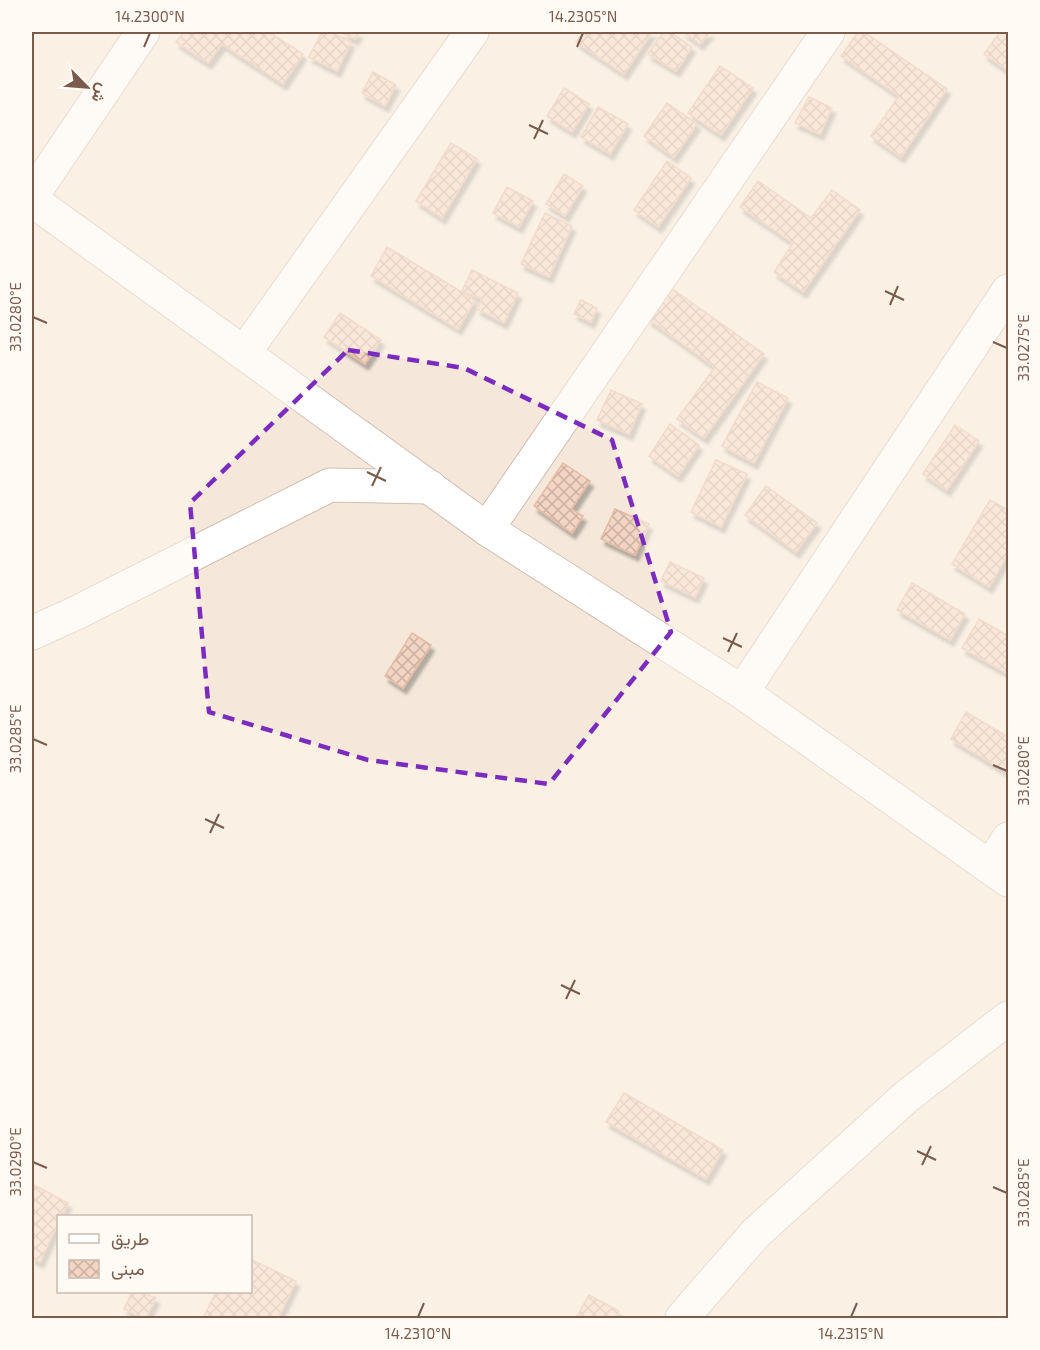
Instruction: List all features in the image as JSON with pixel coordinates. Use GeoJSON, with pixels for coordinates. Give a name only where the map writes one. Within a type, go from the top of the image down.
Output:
{"type":"FeatureCollection","features":[{"type":"Feature","properties":{"kind":"street"},"geometry":{"type":"LineString","coordinates":[[143,32],[32,198],[488,529],[742,692],[1000,873],[1008,839]]}},
{"type":"Feature","properties":{"kind":"street"},"geometry":{"type":"LineString","coordinates":[[244,353],[472,32]]}},
{"type":"Feature","properties":{"kind":"street"},"geometry":{"type":"LineString","coordinates":[[488,529],[828,32]]}},
{"type":"Feature","properties":{"kind":"street"},"geometry":{"type":"LineString","coordinates":[[742,692],[1008,291]]}},
{"type":"Feature","properties":{"kind":"street"},"geometry":{"type":"LineString","coordinates":[[32,633],[330,484],[430,487]]}},
{"type":"Feature","properties":{"kind":"street"},"geometry":{"type":"LineString","coordinates":[[682,1318],[756,1233],[906,1097],[1008,1018]]}},
{"type":"Feature","properties":{"kind":"highlighted area"},"geometry":{"type":"Polygon","coordinates":[[[348,350],[464,368],[612,440],[671,632],[549,784],[368,760],[209,712],[190,503],[348,350]]]}},
{"type":"Feature","properties":{"kind":"shaded area"},"geometry":{"type":"Polygon","coordinates":[[[32,32],[1008,32],[1008,1318],[32,1318],[32,32]]]}},
{"type":"Feature","properties":{"kind":"building"},"geometry":{"type":"Polygon","coordinates":[[[184,32],[269,32],[303,54],[283,84],[222,44],[208,63],[176,42],[184,32]]]}},
{"type":"Feature","properties":{"kind":"building"},"geometry":{"type":"Polygon","coordinates":[[[322,32],[331,32],[351,42],[337,71],[309,57],[322,32]]]}},
{"type":"Feature","properties":{"kind":"building"},"geometry":{"type":"Polygon","coordinates":[[[340,32],[359,32],[355,39],[340,32]]]}},
{"type":"Feature","properties":{"kind":"building"},"geometry":{"type":"Polygon","coordinates":[[[583,32],[652,32],[624,74],[576,42],[583,32]]]}},
{"type":"Feature","properties":{"kind":"building"},"geometry":{"type":"Polygon","coordinates":[[[663,32],[670,32],[692,47],[676,71],[648,54],[663,32]]]}},
{"type":"Feature","properties":{"kind":"building"},"geometry":{"type":"Polygon","coordinates":[[[683,32],[710,32],[700,44],[683,32]]]}},
{"type":"Feature","properties":{"kind":"building"},"geometry":{"type":"Polygon","coordinates":[[[858,32],[864,32],[947,89],[901,157],[871,136],[899,96],[841,56],[858,32]]]}},
{"type":"Feature","properties":{"kind":"building"},"geometry":{"type":"Polygon","coordinates":[[[1000,32],[1008,32],[1008,71],[984,54],[1000,32]]]}},
{"type":"Feature","properties":{"kind":"building"},"geometry":{"type":"Polygon","coordinates":[[[720,66],[753,88],[721,135],[688,113],[720,66]]]}},
{"type":"Feature","properties":{"kind":"building"},"geometry":{"type":"Polygon","coordinates":[[[373,72],[396,85],[385,106],[362,93],[373,72]]]}},
{"type":"Feature","properties":{"kind":"building"},"geometry":{"type":"Polygon","coordinates":[[[564,88],[589,104],[572,132],[547,116],[564,88]]]}},
{"type":"Feature","properties":{"kind":"building"},"geometry":{"type":"Polygon","coordinates":[[[809,97],[832,108],[820,134],[795,123],[809,97]]]}},
{"type":"Feature","properties":{"kind":"building"},"geometry":{"type":"Polygon","coordinates":[[[667,103],[697,124],[674,157],[644,136],[667,103]]]}},
{"type":"Feature","properties":{"kind":"building"},"geometry":{"type":"Polygon","coordinates":[[[598,107],[628,124],[610,154],[581,137],[598,107]]]}},
{"type":"Feature","properties":{"kind":"building"},"geometry":{"type":"Polygon","coordinates":[[[451,143],[477,159],[442,218],[416,201],[451,143]]]}},
{"type":"Feature","properties":{"kind":"building"},"geometry":{"type":"Polygon","coordinates":[[[667,161],[691,178],[658,227],[634,210],[667,161]]]}},
{"type":"Feature","properties":{"kind":"building"},"geometry":{"type":"Polygon","coordinates":[[[564,174],[583,186],[565,216],[546,204],[564,174]]]}},
{"type":"Feature","properties":{"kind":"building"},"geometry":{"type":"Polygon","coordinates":[[[758,181],[811,218],[832,190],[860,210],[803,292],[774,272],[793,243],[740,207],[758,181]]]}},
{"type":"Feature","properties":{"kind":"building"},"geometry":{"type":"Polygon","coordinates":[[[507,187],[533,201],[519,227],[493,213],[507,187]]]}},
{"type":"Feature","properties":{"kind":"building"},"geometry":{"type":"Polygon","coordinates":[[[545,213],[572,226],[549,277],[521,264],[545,213]]]}},
{"type":"Feature","properties":{"kind":"building"},"geometry":{"type":"Polygon","coordinates":[[[387,247],[475,300],[458,329],[371,276],[387,247]]]}},
{"type":"Feature","properties":{"kind":"building"},"geometry":{"type":"Polygon","coordinates":[[[472,270],[518,293],[504,323],[477,309],[482,299],[462,291],[472,270]]]}},
{"type":"Feature","properties":{"kind":"building"},"geometry":{"type":"Polygon","coordinates":[[[671,288],[764,354],[704,438],[677,419],[715,367],[648,319],[671,288]]]}},
{"type":"Feature","properties":{"kind":"building"},"geometry":{"type":"Polygon","coordinates":[[[581,300],[597,308],[591,322],[574,314],[581,300]]]}},
{"type":"Feature","properties":{"kind":"building"},"geometry":{"type":"Polygon","coordinates":[[[340,313],[381,340],[365,364],[324,337],[340,313]]]}},
{"type":"Feature","properties":{"kind":"building"},"geometry":{"type":"Polygon","coordinates":[[[757,382],[788,398],[754,463],[722,446],[757,382]]]}},
{"type":"Feature","properties":{"kind":"building"},"geometry":{"type":"Polygon","coordinates":[[[611,390],[642,404],[629,434],[597,420],[611,390]]]}},
{"type":"Feature","properties":{"kind":"building"},"geometry":{"type":"Polygon","coordinates":[[[670,424],[699,445],[678,476],[649,456],[670,424]]]}},
{"type":"Feature","properties":{"kind":"building"},"geometry":{"type":"Polygon","coordinates":[[[955,425],[979,441],[947,490],[923,474],[955,425]]]}},
{"type":"Feature","properties":{"kind":"building"},"geometry":{"type":"Polygon","coordinates":[[[716,460],[747,474],[721,527],[691,512],[716,460]]]}},
{"type":"Feature","properties":{"kind":"building"},"geometry":{"type":"Polygon","coordinates":[[[563,463],[590,481],[571,509],[583,516],[572,533],[534,506],[563,463]]]}},
{"type":"Feature","properties":{"kind":"building"},"geometry":{"type":"Polygon","coordinates":[[[766,486],[817,523],[796,552],[745,515],[766,486]]]}},
{"type":"Feature","properties":{"kind":"building"},"geometry":{"type":"Polygon","coordinates":[[[990,500],[1008,510],[1008,554],[989,587],[952,564],[990,500]]]}},
{"type":"Feature","properties":{"kind":"building"},"geometry":{"type":"Polygon","coordinates":[[[615,509],[649,524],[635,555],[601,539],[615,509]]]}},
{"type":"Feature","properties":{"kind":"building"},"geometry":{"type":"Polygon","coordinates":[[[670,562],[704,578],[695,597],[661,581],[670,562]]]}},
{"type":"Feature","properties":{"kind":"building"},"geometry":{"type":"Polygon","coordinates":[[[912,583],[965,614],[950,640],[897,610],[912,583]]]}},
{"type":"Feature","properties":{"kind":"building"},"geometry":{"type":"Polygon","coordinates":[[[979,619],[1008,636],[1008,674],[962,648],[979,619]]]}},
{"type":"Feature","properties":{"kind":"building"},"geometry":{"type":"Polygon","coordinates":[[[412,633],[431,645],[403,688],[385,676],[412,633]]]}},
{"type":"Feature","properties":{"kind":"building"},"geometry":{"type":"Polygon","coordinates":[[[966,712],[1008,737],[1008,773],[951,739],[966,712]]]}},
{"type":"Feature","properties":{"kind":"building"},"geometry":{"type":"Polygon","coordinates":[[[624,1093],[723,1150],[706,1179],[606,1122],[624,1093]]]}},
{"type":"Feature","properties":{"kind":"building"},"geometry":{"type":"Polygon","coordinates":[[[32,1184],[68,1203],[62,1215],[57,1215],[57,1225],[40,1262],[32,1258],[32,1184]]]}},
{"type":"Feature","properties":{"kind":"building"},"geometry":{"type":"Polygon","coordinates":[[[252,1260],[296,1281],[278,1318],[203,1318],[216,1293],[252,1293],[252,1260]]]}},
{"type":"Feature","properties":{"kind":"building"},"geometry":{"type":"Polygon","coordinates":[[[132,1293],[144,1293],[156,1298],[146,1318],[124,1309],[132,1293]]]}},
{"type":"Feature","properties":{"kind":"building"},"geometry":{"type":"Polygon","coordinates":[[[589,1295],[619,1311],[615,1318],[576,1318],[589,1295]]]}}]}
